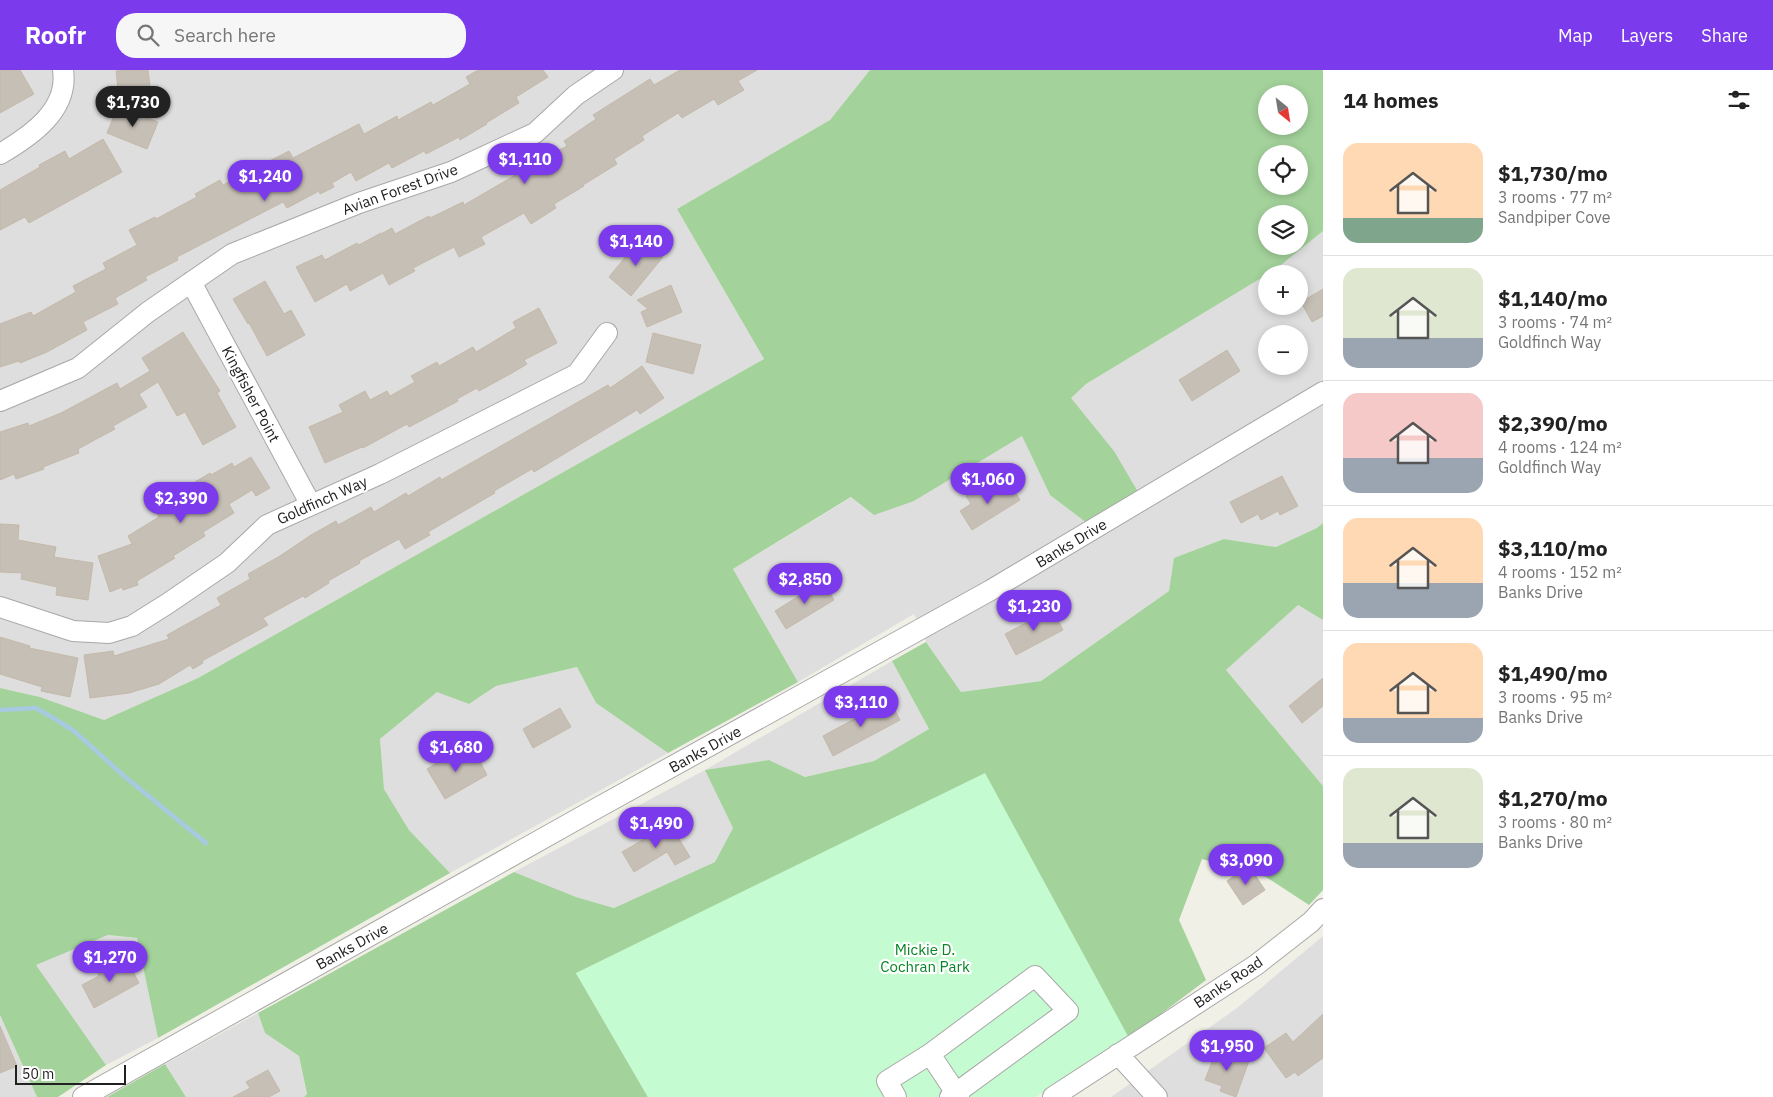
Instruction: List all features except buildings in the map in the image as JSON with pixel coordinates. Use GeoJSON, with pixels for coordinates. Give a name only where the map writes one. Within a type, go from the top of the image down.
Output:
{"type":"FeatureCollection","features":[{"type":"Feature","properties":{"kind":"street"},"geometry":{"type":"LineString","coordinates":[[0,154],[31,134],[52,113],[60,100],[63,88],[63,70]]}},
{"type":"Feature","properties":{"kind":"street","name":"Avian Forest Drive"},"geometry":{"type":"LineString","coordinates":[[0,402],[78,368],[148,312],[232,254],[359,203],[451,172],[535,133],[576,94],[612,70]]}},
{"type":"Feature","properties":{"kind":"street","name":"Kingfisher Point"},"geometry":{"type":"LineString","coordinates":[[191,282],[311,505]]}},
{"type":"Feature","properties":{"kind":"street","name":"Goldfinch Way"},"geometry":{"type":"LineString","coordinates":[[0,607],[73,631],[108,633],[132,626],[227,563],[268,525],[380,474],[577,374],[607,333]]}},
{"type":"Feature","properties":{"kind":"street","name":"Banks Drive"},"geometry":{"type":"LineString","coordinates":[[83,1097],[991,590],[1323,392]]}},
{"type":"Feature","properties":{"kind":"street","name":"Banks Road"},"geometry":{"type":"LineString","coordinates":[[1053,1097],[1256,965],[1311,922],[1323,909]]}},
{"type":"Feature","properties":{"kind":"street"},"geometry":{"type":"LineString","coordinates":[[896,1097],[887,1081],[930,1054],[1035,976],[1068,1011],[955,1096],[930,1054]]}},
{"type":"Feature","properties":{"kind":"street"},"geometry":{"type":"LineString","coordinates":[[1118,1054],[1157,1097]]}},
{"type":"Feature","properties":{"kind":"shaded area"},"geometry":{"type":"Polygon","coordinates":[[[0,70],[870,70],[830,120],[677,209],[764,359],[198,678],[104,720],[40,697],[0,688],[0,70]]]}},
{"type":"Feature","properties":{"kind":"shaded area"},"geometry":{"type":"Polygon","coordinates":[[[1323,231],[1323,523],[1318,528],[1276,547],[1224,539],[1169,591],[1041,681],[961,692],[926,642],[914,614],[798,682],[733,569],[852,497],[914,501],[1022,436],[1050,495],[1114,451],[1070,398],[1086,384],[1258,280],[1258,315],[1308,315],[1308,265],[1280,265],[1293,255],[1308,255],[1308,243],[1323,231]]]}},
{"type":"Feature","properties":{"kind":"shaded area"},"geometry":{"type":"Polygon","coordinates":[[[1298,605],[1323,620],[1323,786],[1226,670],[1298,605]]]}},
{"type":"Feature","properties":{"kind":"shaded area"},"geometry":{"type":"Polygon","coordinates":[[[892,661],[929,729],[874,761],[805,777],[769,760],[706,770],[733,828],[715,862],[614,908],[576,897],[514,872],[705,770],[892,661]]]}},
{"type":"Feature","properties":{"kind":"shaded area"},"geometry":{"type":"Polygon","coordinates":[[[577,667],[596,703],[668,753],[450,873],[409,830],[384,789],[380,739],[437,691],[469,704],[496,686],[577,667]]]}},
{"type":"Feature","properties":{"kind":"shaded area"},"geometry":{"type":"Polygon","coordinates":[[[108,935],[137,938],[158,1038],[106,1065],[35,965],[108,935]]]}},
{"type":"Feature","properties":{"kind":"shaded area"},"geometry":{"type":"Polygon","coordinates":[[[1323,936],[1323,1097],[1111,1097],[1237,1008],[1323,936]]]}},
{"type":"Feature","properties":{"kind":"shaded area"},"geometry":{"type":"Polygon","coordinates":[[[258,1013],[265,1033],[299,1056],[307,1095],[304,1097],[186,1097],[165,1064],[258,1013]]]}},
{"type":"Feature","properties":{"kind":"shaded area"},"geometry":{"type":"Polygon","coordinates":[[[0,1015],[37,1097],[0,1097],[0,1015]]]}},
{"type":"Feature","properties":{"kind":"green space"},"geometry":{"type":"Polygon","coordinates":[[[870,70],[1323,70],[1323,231],[1308,243],[1308,205],[1258,205],[1258,255],[1293,255],[1281,265],[1258,265],[1258,280],[1086,384],[1071,398],[1114,451],[1138,492],[1087,523],[1050,495],[1022,436],[914,501],[874,515],[851,497],[733,569],[798,682],[668,753],[596,703],[577,667],[496,686],[469,704],[437,692],[380,739],[384,789],[409,830],[450,873],[158,1038],[137,938],[108,935],[36,965],[106,1065],[58,1097],[37,1097],[0,1015],[0,688],[40,697],[104,720],[198,678],[764,359],[677,209],[830,120],[870,70]]]}},
{"type":"Feature","properties":{"kind":"green space"},"geometry":{"type":"Polygon","coordinates":[[[1323,523],[1323,620],[1298,605],[1226,670],[1323,786],[1323,890],[1309,905],[1266,877],[1202,859],[1179,920],[1206,980],[1129,1038],[576,973],[648,1097],[304,1097],[307,1094],[299,1056],[265,1033],[258,1013],[514,872],[576,897],[614,908],[715,862],[733,828],[705,770],[769,760],[805,777],[874,761],[929,729],[892,661],[926,642],[961,692],[1041,681],[1169,591],[1174,558],[1224,539],[1276,547],[1317,528],[1323,523]]]}},
{"type":"Feature","properties":{"kind":"green space","name":"Mickie D. Cochran Park"},"geometry":{"type":"Polygon","coordinates":[[[985,773],[1129,1038],[1036,1097],[648,1097],[576,973],[985,773]]]}},
{"type":"Feature","properties":{"kind":"green space"},"geometry":{"type":"Polygon","coordinates":[[[165,1064],[186,1097],[107,1097],[165,1064]]]}},
{"type":"Feature","properties":{"kind":"waterway"},"geometry":{"type":"LineString","coordinates":[[0,710],[36,708],[74,731],[124,776],[206,843]]}}]}
